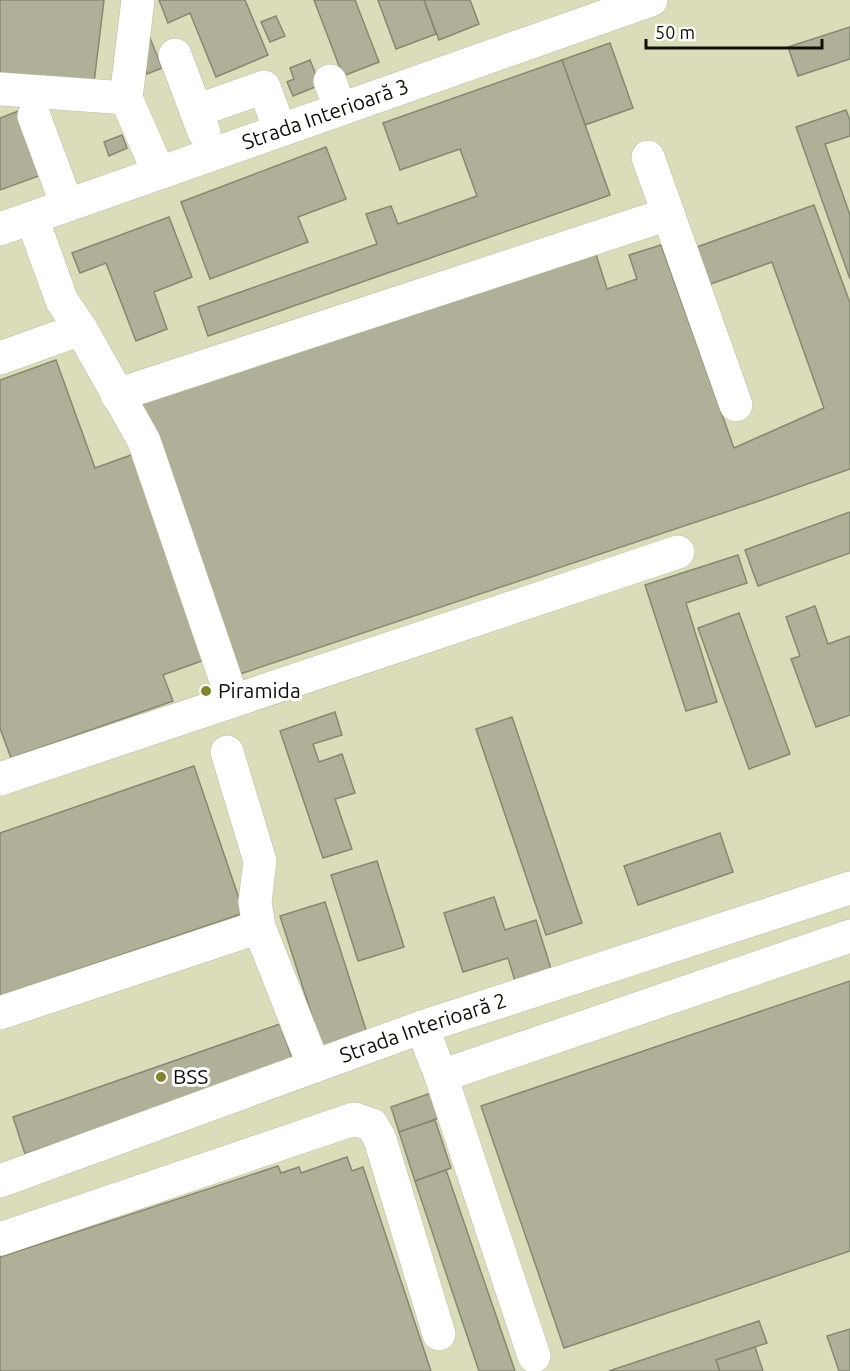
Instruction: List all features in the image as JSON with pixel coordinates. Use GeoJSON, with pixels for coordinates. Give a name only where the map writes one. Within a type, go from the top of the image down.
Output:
{"type":"FeatureCollection","features":[{"type":"Feature","properties":{"kind":"lane"},"geometry":{"type":"LineString","coordinates":[[138,0],[126,98],[159,173]]}},
{"type":"Feature","properties":{"kind":"lane","name":"Strada Interioară 3"},"geometry":{"type":"LineString","coordinates":[[0,229],[280,130],[335,95],[651,0]]}},
{"type":"Feature","properties":{"kind":"lane"},"geometry":{"type":"LineString","coordinates":[[175,55],[213,154]]}},
{"type":"Feature","properties":{"kind":"lane"},"geometry":{"type":"LineString","coordinates":[[196,111],[264,87],[280,130]]}},
{"type":"Feature","properties":{"kind":"lane"},"geometry":{"type":"LineString","coordinates":[[0,89],[126,98]]}},
{"type":"Feature","properties":{"kind":"lane"},"geometry":{"type":"LineString","coordinates":[[34,116],[67,205]]}},
{"type":"Feature","properties":{"kind":"lane"},"geometry":{"type":"LineString","coordinates":[[648,157],[736,405]]}},
{"type":"Feature","properties":{"kind":"lane"},"geometry":{"type":"LineString","coordinates":[[117,395],[669,214]]}},
{"type":"Feature","properties":{"kind":"lane"},"geometry":{"type":"LineString","coordinates":[[32,218],[62,301],[81,329],[144,441],[233,701]]}},
{"type":"Feature","properties":{"kind":"lane"},"geometry":{"type":"LineString","coordinates":[[0,358],[81,329]]}},
{"type":"Feature","properties":{"kind":"lane"},"geometry":{"type":"LineString","coordinates":[[0,779],[678,552]]}},
{"type":"Feature","properties":{"kind":"lane"},"geometry":{"type":"LineString","coordinates":[[227,752],[260,861],[255,902],[259,927],[314,1066]]}},
{"type":"Feature","properties":{"kind":"lane","name":"Strada Interioară 2"},"geometry":{"type":"LineString","coordinates":[[1,1178],[422,1027],[850,888]]}},
{"type":"Feature","properties":{"kind":"lane"},"geometry":{"type":"LineString","coordinates":[[0,1013],[259,927]]}},
{"type":"Feature","properties":{"kind":"lane"},"geometry":{"type":"LineString","coordinates":[[441,1076],[850,936]]}},
{"type":"Feature","properties":{"kind":"lane"},"geometry":{"type":"LineString","coordinates":[[422,1027],[441,1076],[534,1356]]}},
{"type":"Feature","properties":{"kind":"lane"},"geometry":{"type":"LineString","coordinates":[[0,1239],[354,1119],[372,1125],[380,1139],[439,1334]]}},
{"type":"Feature","properties":{"kind":"shaded area"},"geometry":{"type":"Polygon","coordinates":[[[0,0],[850,0],[850,1371],[0,1371],[0,0]]]}},
{"type":"Feature","properties":{"kind":"building"},"geometry":{"type":"Polygon","coordinates":[[[0,0],[104,0],[93,91],[0,80],[0,0]]]}},
{"type":"Feature","properties":{"kind":"building"},"geometry":{"type":"Polygon","coordinates":[[[159,0],[245,0],[268,55],[216,77],[190,13],[168,23],[159,0]]]}},
{"type":"Feature","properties":{"kind":"building"},"geometry":{"type":"Polygon","coordinates":[[[314,0],[355,0],[379,62],[343,76],[314,0]]]}},
{"type":"Feature","properties":{"kind":"building"},"geometry":{"type":"Polygon","coordinates":[[[378,0],[424,0],[436,34],[396,49],[378,0]]]}},
{"type":"Feature","properties":{"kind":"building"},"geometry":{"type":"Polygon","coordinates":[[[424,0],[470,0],[479,24],[439,40],[424,0]]]}},
{"type":"Feature","properties":{"kind":"building"},"geometry":{"type":"Polygon","coordinates":[[[276,16],[285,36],[270,42],[261,22],[276,16]]]}},
{"type":"Feature","properties":{"kind":"building"},"geometry":{"type":"Polygon","coordinates":[[[850,27],[850,59],[798,76],[788,47],[850,27]]]}},
{"type":"Feature","properties":{"kind":"building"},"geometry":{"type":"Polygon","coordinates":[[[150,38],[162,68],[147,74],[136,44],[150,38]]]}},
{"type":"Feature","properties":{"kind":"building"},"geometry":{"type":"Polygon","coordinates":[[[610,43],[633,108],[585,125],[562,60],[610,43]]]}},
{"type":"Feature","properties":{"kind":"building"},"geometry":{"type":"Polygon","coordinates":[[[310,60],[320,85],[293,96],[287,82],[294,79],[290,68],[310,60]]]}},
{"type":"Feature","properties":{"kind":"building"},"geometry":{"type":"Polygon","coordinates":[[[562,60],[610,195],[208,336],[198,307],[377,244],[366,214],[391,206],[398,224],[477,196],[460,149],[400,170],[383,123],[562,60]]]}},
{"type":"Feature","properties":{"kind":"building"},"geometry":{"type":"Polygon","coordinates":[[[21,110],[44,174],[0,190],[0,118],[21,110]]]}},
{"type":"Feature","properties":{"kind":"building"},"geometry":{"type":"Polygon","coordinates":[[[846,110],[850,120],[850,136],[825,144],[850,215],[850,279],[796,127],[846,110]]]}},
{"type":"Feature","properties":{"kind":"building"},"geometry":{"type":"Polygon","coordinates":[[[122,135],[127,148],[109,156],[104,142],[122,135]]]}},
{"type":"Feature","properties":{"kind":"building"},"geometry":{"type":"Polygon","coordinates":[[[326,147],[346,199],[298,217],[308,242],[210,279],[181,202],[326,147]]]}},
{"type":"Feature","properties":{"kind":"building"},"geometry":{"type":"Polygon","coordinates":[[[814,205],[850,303],[850,469],[237,675],[139,404],[594,248],[607,289],[637,279],[629,255],[661,245],[734,448],[824,408],[772,262],[708,285],[694,248],[814,205]]]}},
{"type":"Feature","properties":{"kind":"building"},"geometry":{"type":"Polygon","coordinates":[[[169,217],[192,277],[154,292],[167,329],[136,341],[106,263],[80,273],[72,253],[169,217]]]}},
{"type":"Feature","properties":{"kind":"building"},"geometry":{"type":"Polygon","coordinates":[[[56,360],[95,468],[134,454],[207,659],[163,675],[173,701],[11,758],[0,728],[0,380],[56,360]]]}},
{"type":"Feature","properties":{"kind":"building"},"geometry":{"type":"Polygon","coordinates":[[[850,512],[850,553],[758,586],[745,550],[850,512]]]}},
{"type":"Feature","properties":{"kind":"building"},"geometry":{"type":"Polygon","coordinates":[[[738,555],[747,583],[686,603],[717,702],[686,711],[645,585],[738,555]]]}},
{"type":"Feature","properties":{"kind":"building"},"geometry":{"type":"Polygon","coordinates":[[[815,606],[828,644],[850,636],[850,715],[816,727],[791,659],[800,656],[786,617],[815,606]]]}},
{"type":"Feature","properties":{"kind":"building"},"geometry":{"type":"Polygon","coordinates":[[[739,613],[790,754],[749,769],[698,628],[739,613]]]}},
{"type":"Feature","properties":{"kind":"building"},"geometry":{"type":"Polygon","coordinates":[[[335,712],[342,735],[313,744],[319,762],[342,754],[355,793],[335,799],[352,849],[323,858],[280,731],[335,712]]]}},
{"type":"Feature","properties":{"kind":"building"},"geometry":{"type":"Polygon","coordinates":[[[512,717],[582,923],[546,935],[476,729],[512,717]]]}},
{"type":"Feature","properties":{"kind":"building"},"geometry":{"type":"Polygon","coordinates":[[[194,766],[244,913],[0,996],[0,833],[194,766]]]}},
{"type":"Feature","properties":{"kind":"building"},"geometry":{"type":"Polygon","coordinates":[[[720,833],[733,872],[638,905],[624,866],[720,833]]]}},
{"type":"Feature","properties":{"kind":"building"},"geometry":{"type":"Polygon","coordinates":[[[377,861],[404,947],[358,961],[331,875],[377,861]]]}},
{"type":"Feature","properties":{"kind":"building"},"geometry":{"type":"Polygon","coordinates":[[[494,897],[505,930],[536,920],[551,969],[515,981],[508,958],[463,972],[444,913],[494,897]]]}},
{"type":"Feature","properties":{"kind":"building"},"geometry":{"type":"Polygon","coordinates":[[[325,902],[367,1033],[322,1047],[280,916],[325,902]]]}},
{"type":"Feature","properties":{"kind":"building"},"geometry":{"type":"Polygon","coordinates":[[[850,981],[850,1251],[564,1348],[481,1106],[850,981]]]}},
{"type":"Feature","properties":{"kind":"building"},"geometry":{"type":"Polygon","coordinates":[[[280,1024],[293,1061],[25,1154],[13,1117],[280,1024]]]}},
{"type":"Feature","properties":{"kind":"building"},"geometry":{"type":"Polygon","coordinates":[[[431,1093],[439,1118],[399,1132],[391,1107],[431,1093]]]}},
{"type":"Feature","properties":{"kind":"building"},"geometry":{"type":"Polygon","coordinates":[[[435,1120],[451,1168],[415,1181],[399,1132],[435,1120]]]}},
{"type":"Feature","properties":{"kind":"building"},"geometry":{"type":"Polygon","coordinates":[[[347,1157],[352,1171],[363,1167],[431,1371],[0,1371],[0,1257],[278,1166],[281,1173],[299,1167],[301,1173],[347,1157]]]}},
{"type":"Feature","properties":{"kind":"building"},"geometry":{"type":"Polygon","coordinates":[[[446,1170],[515,1371],[479,1371],[415,1181],[446,1170]]]}},
{"type":"Feature","properties":{"kind":"building"},"geometry":{"type":"Polygon","coordinates":[[[759,1321],[767,1343],[716,1360],[720,1371],[609,1371],[759,1321]]]}},
{"type":"Feature","properties":{"kind":"building"},"geometry":{"type":"Polygon","coordinates":[[[850,1329],[850,1371],[839,1371],[827,1336],[850,1329]]]}},
{"type":"Feature","properties":{"kind":"building"},"geometry":{"type":"Polygon","coordinates":[[[755,1347],[763,1371],[720,1371],[716,1360],[755,1347]]]}},
{"type":"Feature","properties":{"kind":"place","name":"Piramida"},"geometry":{"type":"Point","coordinates":[206,691]}},
{"type":"Feature","properties":{"kind":"place","name":"BSS"},"geometry":{"type":"Point","coordinates":[161,1077]}}]}
